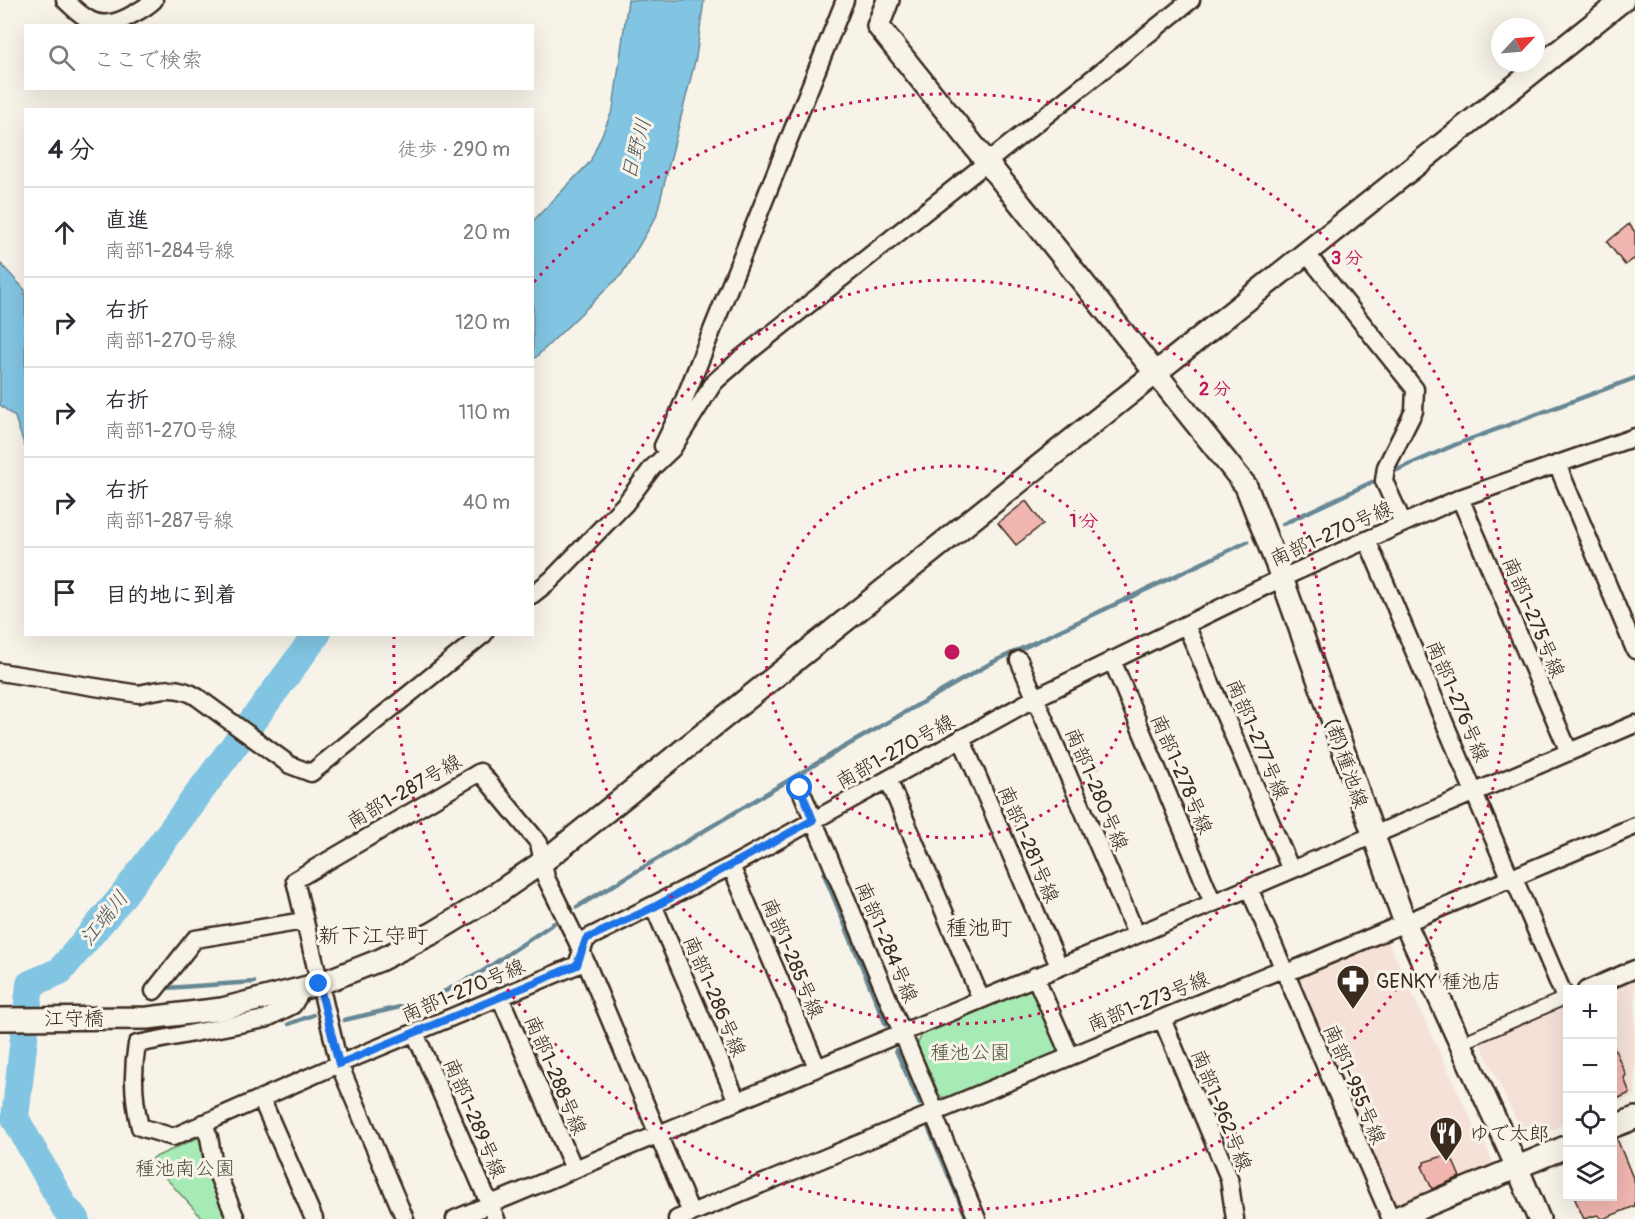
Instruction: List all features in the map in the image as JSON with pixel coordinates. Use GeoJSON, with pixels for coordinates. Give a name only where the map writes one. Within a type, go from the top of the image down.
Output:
{"type":"FeatureCollection","features":[{"type":"Feature","properties":{"kind":"street"},"geometry":{"type":"LineString","coordinates":[[65,0],[81,16],[99,24]]}},
{"type":"Feature","properties":{"kind":"street"},"geometry":{"type":"LineString","coordinates":[[108,24],[115,23],[145,8],[154,0]]}},
{"type":"Feature","properties":{"kind":"street"},"geometry":{"type":"LineString","coordinates":[[652,468],[678,415],[845,0]]}},
{"type":"Feature","properties":{"kind":"street","name":"(都)種池線"},"geometry":{"type":"LineString","coordinates":[[888,0],[878,26],[1246,486],[1282,578],[1405,923],[1539,1219]]}},
{"type":"Feature","properties":{"kind":"street"},"geometry":{"type":"LineString","coordinates":[[534,593],[551,580],[611,518],[652,468],[672,448],[713,384],[722,375],[1191,0]]}},
{"type":"Feature","properties":{"kind":"street","name":"江守橋"},"geometry":{"type":"LineString","coordinates":[[0,1019],[148,1018],[222,1010],[311,986],[380,960],[435,932],[486,901],[544,861],[1623,0]]}},
{"type":"Feature","properties":{"kind":"street"},"geometry":{"type":"LineString","coordinates":[[1306,253],[1415,389],[1414,411],[1386,467],[1384,481],[1403,523]]}},
{"type":"Feature","properties":{"kind":"street","name":"南部1-270号線"},"geometry":{"type":"LineString","coordinates":[[311,986],[293,1005],[265,1019],[137,1044],[133,1083],[140,1127],[173,1137],[339,1064],[577,965],[586,939],[654,907],[731,866],[1035,698],[1282,578],[1460,498],[1634,439]]}},
{"type":"Feature","properties":{"kind":"street"},"geometry":{"type":"LineString","coordinates":[[1557,464],[1635,650]]}},
{"type":"Feature","properties":{"kind":"street","name":"南部1-275号線"},"geometry":{"type":"LineString","coordinates":[[1460,498],[1569,752]]}},
{"type":"Feature","properties":{"kind":"street","name":"南部1-276号線"},"geometry":{"type":"LineString","coordinates":[[1367,540],[1507,870],[1518,888],[1563,991]]}},
{"type":"Feature","properties":{"kind":"street","name":"南部1-277号線"},"geometry":{"type":"LineString","coordinates":[[1186,625],[1291,870]]}},
{"type":"Feature","properties":{"kind":"street"},"geometry":{"type":"LineString","coordinates":[[0,672],[139,694],[158,690],[183,689],[290,765],[311,773],[482,636]]}},
{"type":"Feature","properties":{"kind":"street","name":"南部1-280号線"},"geometry":{"type":"LineString","coordinates":[[1019,660],[1136,934]]}},
{"type":"Feature","properties":{"kind":"street","name":"南部1-278号線"},"geometry":{"type":"LineString","coordinates":[[1112,660],[1213,903]]}},
{"type":"Feature","properties":{"kind":"street"},"geometry":{"type":"LineString","coordinates":[[455,1219],[493,1212],[574,1169],[1249,888],[1635,724]]}},
{"type":"Feature","properties":{"kind":"street","name":"南部1-281号線"},"geometry":{"type":"LineString","coordinates":[[961,738],[1059,966]]}},
{"type":"Feature","properties":{"kind":"street","name":"南部1-287号線"},"geometry":{"type":"LineString","coordinates":[[405,1219],[339,1064],[311,986],[304,921],[295,880],[480,772],[539,843],[546,878],[582,953],[658,1135],[684,1216]]}},
{"type":"Feature","properties":{"kind":"street"},"geometry":{"type":"LineString","coordinates":[[888,779],[981,999]]}},
{"type":"Feature","properties":{"kind":"street","name":"南部1-284号線"},"geometry":{"type":"LineString","coordinates":[[800,788],[932,1104],[977,1219]]}},
{"type":"Feature","properties":{"kind":"street","name":"南部1-273号線"},"geometry":{"type":"LineString","coordinates":[[684,1216],[1277,970],[1283,968],[1291,971],[1635,826]]}},
{"type":"Feature","properties":{"kind":"street","name":"南部1-285号線"},"geometry":{"type":"LineString","coordinates":[[731,866],[817,1067]]}},
{"type":"Feature","properties":{"kind":"street","name":"南部1-955号線"},"geometry":{"type":"LineString","coordinates":[[1249,888],[1392,1219]]}},
{"type":"Feature","properties":{"kind":"street","name":"南部1-286号線"},"geometry":{"type":"LineString","coordinates":[[654,907],[737,1101]]}},
{"type":"Feature","properties":{"kind":"street"},"geometry":{"type":"LineString","coordinates":[[154,990],[195,939],[304,921]]}},
{"type":"Feature","properties":{"kind":"street"},"geometry":{"type":"LineString","coordinates":[[1598,985],[1635,969]]}},
{"type":"Feature","properties":{"kind":"street"},"geometry":{"type":"LineString","coordinates":[[1035,976],[1071,1056]]}},
{"type":"Feature","properties":{"kind":"street","name":"南部1-288号線"},"geometry":{"type":"LineString","coordinates":[[500,997],[574,1169]]}},
{"type":"Feature","properties":{"kind":"street"},"geometry":{"type":"LineString","coordinates":[[1473,1038],[1563,999]]}},
{"type":"Feature","properties":{"kind":"street","name":"南部1-962号線"},"geometry":{"type":"LineString","coordinates":[[1162,1019],[1229,1178],[1235,1219]]}},
{"type":"Feature","properties":{"kind":"street","name":"南部1-289号線"},"geometry":{"type":"LineString","coordinates":[[415,1033],[493,1212]]}},
{"type":"Feature","properties":{"kind":"street"},"geometry":{"type":"LineString","coordinates":[[261,1098],[315,1219]]}},
{"type":"Feature","properties":{"kind":"street"},"geometry":{"type":"LineString","coordinates":[[1617,1125],[1635,1118]]}},
{"type":"Feature","properties":{"kind":"street"},"geometry":{"type":"LineString","coordinates":[[204,1123],[214,1166],[236,1219]]}},
{"type":"Feature","properties":{"kind":"street"},"geometry":{"type":"LineString","coordinates":[[1392,1219],[1566,1147]]}},
{"type":"Feature","properties":{"kind":"shaded area"},"geometry":{"type":"Polygon","coordinates":[[[1386,937],[1493,1163],[1490,1169],[1400,1206],[1392,1204],[1294,975],[1386,937]]]}},
{"type":"Feature","properties":{"kind":"shaded area"},"geometry":{"type":"Polygon","coordinates":[[[1635,977],[1635,1095],[1617,1102],[1617,1039],[1617,985],[1635,977]]]}},
{"type":"Feature","properties":{"kind":"shaded area"},"geometry":{"type":"Polygon","coordinates":[[[1563,1008],[1563,1125],[1540,1135],[1519,1126],[1480,1043],[1563,1008]]]}},
{"type":"Feature","properties":{"kind":"green space","name":"種池公園"},"geometry":{"type":"Polygon","coordinates":[[[1028,989],[1038,993],[1060,1045],[1055,1053],[949,1099],[940,1096],[917,1045],[922,1034],[1028,989]]]}},
{"type":"Feature","properties":{"kind":"green space","name":"種池南公園"},"geometry":{"type":"Polygon","coordinates":[[[202,1136],[229,1219],[203,1219],[153,1164],[153,1158],[202,1136]]]}},
{"type":"Feature","properties":{"kind":"water","name":"日野川"},"geometry":{"type":"Polygon","coordinates":[[[628,0],[704,0],[696,57],[656,217],[622,274],[534,359],[534,220],[590,162],[613,109],[628,0]]]}},
{"type":"Feature","properties":{"kind":"water"},"geometry":{"type":"Polygon","coordinates":[[[0,263],[24,289],[24,444],[15,417],[0,405],[0,263]]]}},
{"type":"Feature","properties":{"kind":"building"},"geometry":{"type":"Polygon","coordinates":[[[1629,224],[1635,232],[1635,258],[1625,265],[1607,242],[1629,224]]]}},
{"type":"Feature","properties":{"kind":"building"},"geometry":{"type":"Polygon","coordinates":[[[1026,501],[1043,524],[1016,545],[998,523],[1026,501]]]}},
{"type":"Feature","properties":{"kind":"building"},"geometry":{"type":"Polygon","coordinates":[[[1617,1054],[1626,1075],[1624,1078],[1630,1093],[1617,1099],[1617,1054]]]}},
{"type":"Feature","properties":{"kind":"building"},"geometry":{"type":"Polygon","coordinates":[[[1617,1139],[1635,1183],[1635,1206],[1603,1219],[1597,1215],[1584,1219],[1576,1201],[1617,1201],[1617,1139]]]}},
{"type":"Feature","properties":{"kind":"building"},"geometry":{"type":"Polygon","coordinates":[[[1450,1154],[1460,1177],[1432,1189],[1422,1166],[1424,1162],[1450,1154]]]}},
{"type":"Feature","properties":{"kind":"waterway"},"geometry":{"type":"LineString","coordinates":[[1390,473],[1457,444],[1635,378]]}},
{"type":"Feature","properties":{"kind":"waterway"},"geometry":{"type":"LineString","coordinates":[[1283,524],[1372,482]]}},
{"type":"Feature","properties":{"kind":"waterway"},"geometry":{"type":"LineString","coordinates":[[577,907],[839,750],[993,662],[1247,542]]}},
{"type":"Feature","properties":{"kind":"waterway","name":"江端川"},"geometry":{"type":"LineString","coordinates":[[76,1219],[65,1208],[15,1118],[30,984],[60,971],[121,898],[316,636]]}},
{"type":"Feature","properties":{"kind":"waterway"},"geometry":{"type":"LineString","coordinates":[[824,874],[886,1025]]}},
{"type":"Feature","properties":{"kind":"waterway"},"geometry":{"type":"LineString","coordinates":[[344,1020],[426,1001],[480,973],[554,923]]}},
{"type":"Feature","properties":{"kind":"waterway"},"geometry":{"type":"LineString","coordinates":[[166,988],[254,982]]}},
{"type":"Feature","properties":{"kind":"waterway"},"geometry":{"type":"LineString","coordinates":[[289,1024],[313,1015]]}},
{"type":"Feature","properties":{"kind":"waterway"},"geometry":{"type":"LineString","coordinates":[[896,1050],[920,1104]]}},
{"type":"Feature","properties":{"kind":"waterway"},"geometry":{"type":"LineString","coordinates":[[927,1124],[967,1219]]}},
{"type":"Feature","properties":{"kind":"place","name":"GENKY 種池店"},"geometry":{"type":"Point","coordinates":[1353,1010]}},
{"type":"Feature","properties":{"kind":"place","name":"ゆで太郎"},"geometry":{"type":"Point","coordinates":[1446,1162]}},
{"type":"Feature","properties":{"kind":"district","name":"種池町"},"geometry":{"type":"Point","coordinates":[979,927]}},
{"type":"Feature","properties":{"kind":"district","name":"新下江守町"},"geometry":{"type":"Point","coordinates":[373,935]}},
{"type":"Feature","properties":{"kind":"route"},"geometry":{"type":"LineString","coordinates":[[319,984],[339,1064],[577,965],[586,939],[654,907],[813,820],[800,788]]}}]}
